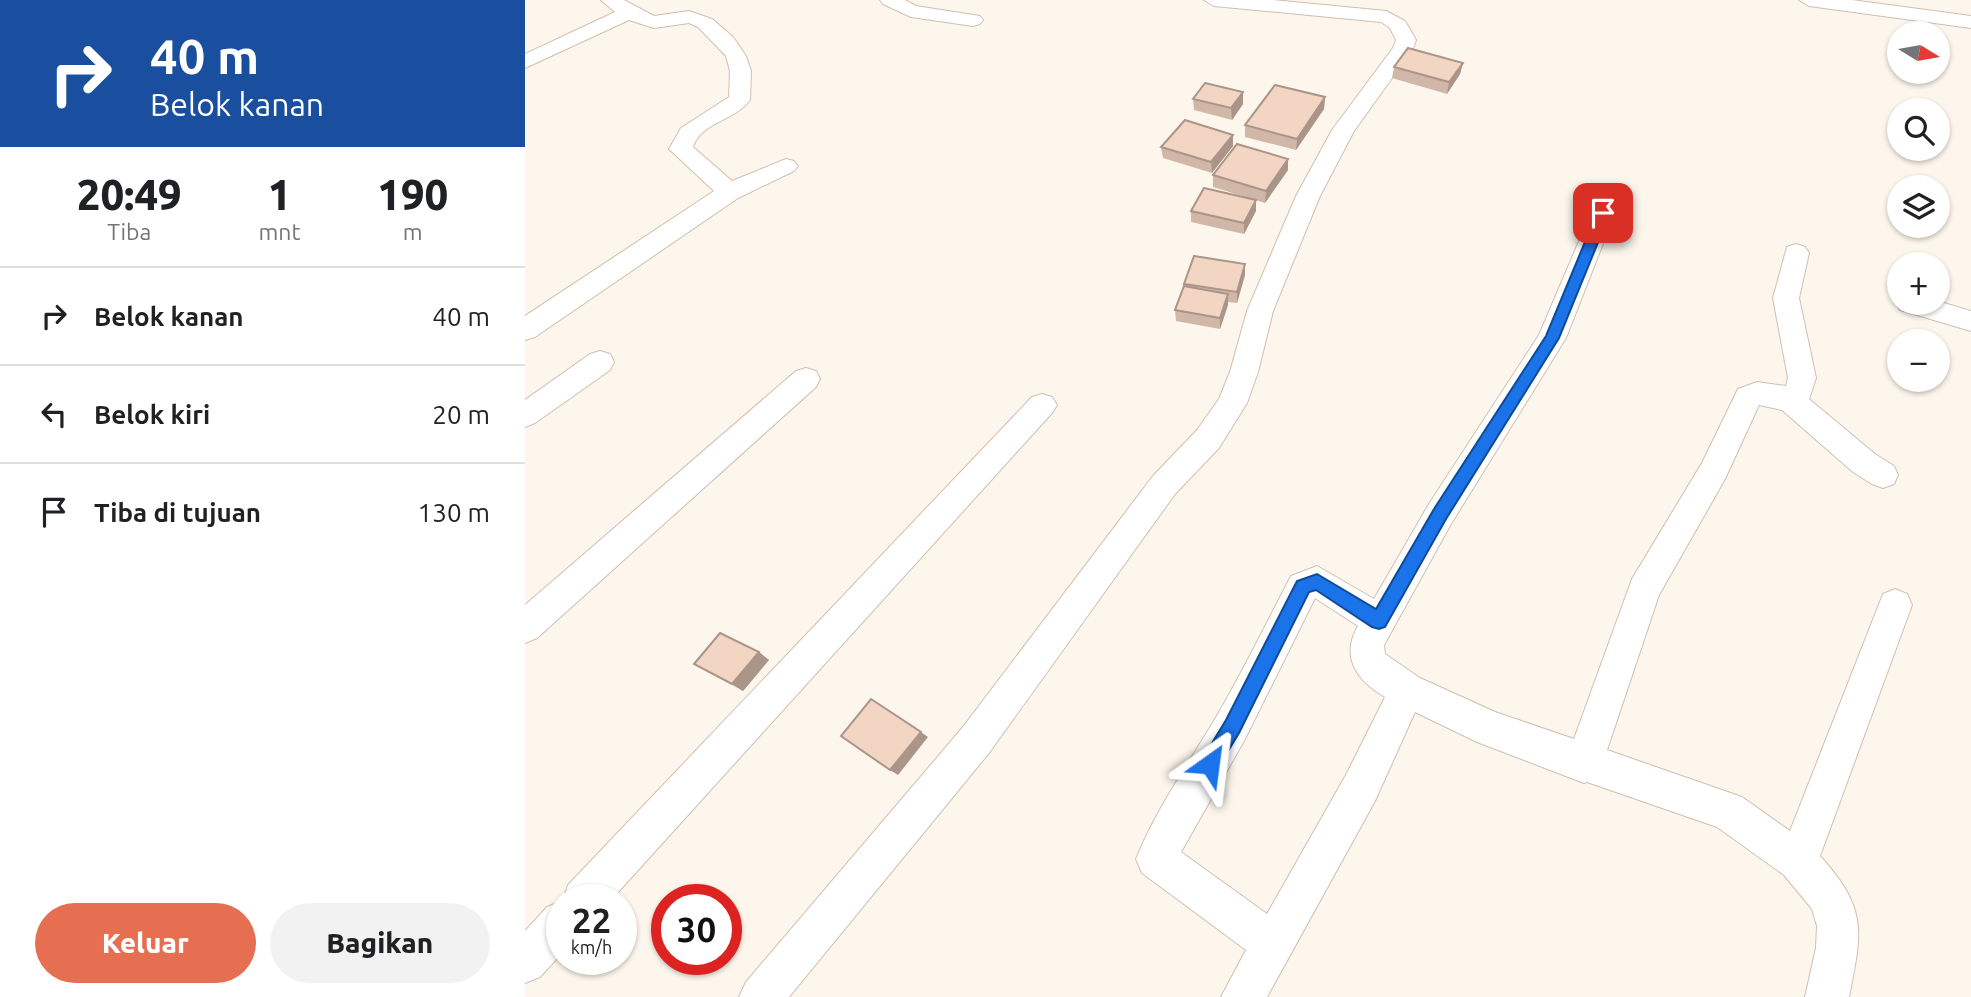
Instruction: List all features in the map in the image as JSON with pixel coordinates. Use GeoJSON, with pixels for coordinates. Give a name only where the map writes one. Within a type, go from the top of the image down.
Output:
{"type":"FeatureCollection","features":[{"type":"Feature","properties":{"kind":"street"},"geometry":{"type":"LineString","coordinates":[[890,0],[911,11],[972,20]]}},
{"type":"Feature","properties":{"kind":"street"},"geometry":{"type":"LineString","coordinates":[[761,997],[976,740],[1164,485],[1208,439],[1232,403],[1244,372],[1260,311],[1308,196],[1343,130],[1403,49],[1406,40],[1404,31],[1388,8],[1214,0]]}},
{"type":"Feature","properties":{"kind":"street"},"geometry":{"type":"LineString","coordinates":[[1809,0],[1971,22]]}},
{"type":"Feature","properties":{"kind":"street"},"geometry":{"type":"LineString","coordinates":[[525,62],[620,6],[649,21],[662,22],[691,17],[699,19],[728,42],[738,55],[743,76],[739,100],[689,131],[682,141],[681,149],[729,192]]}},
{"type":"Feature","properties":{"kind":"street"},"geometry":{"type":"LineString","coordinates":[[525,330],[729,192],[786,166]]}},
{"type":"Feature","properties":{"kind":"street"},"geometry":{"type":"LineString","coordinates":[[1603,213],[1552,338],[1440,514],[1367,643],[1365,656],[1374,669],[1408,691],[1490,729],[1584,764],[1728,811],[1798,860],[1834,906],[1838,926],[1837,947],[1828,997]]}},
{"type":"Feature","properties":{"kind":"street"},"geometry":{"type":"LineString","coordinates":[[1791,400],[1800,390],[1802,378],[1786,298],[1796,253]]}},
{"type":"Feature","properties":{"kind":"street"},"geometry":{"type":"LineString","coordinates":[[1950,315],[1971,321]]}},
{"type":"Feature","properties":{"kind":"street"},"geometry":{"type":"LineString","coordinates":[[525,415],[600,362]]}},
{"type":"Feature","properties":{"kind":"street"},"geometry":{"type":"LineString","coordinates":[[525,627],[806,379]]}},
{"type":"Feature","properties":{"kind":"street"},"geometry":{"type":"LineString","coordinates":[[1584,764],[1644,590],[1713,470],[1748,397],[1758,393],[1791,400],[1864,463],[1884,475]]}},
{"type":"Feature","properties":{"kind":"street"},"geometry":{"type":"LineString","coordinates":[[598,884],[1042,405]]}},
{"type":"Feature","properties":{"kind":"street"},"geometry":{"type":"LineString","coordinates":[[1272,943],[1156,859],[1177,818],[1232,726],[1303,587],[1317,581],[1379,621]]}},
{"type":"Feature","properties":{"kind":"street"},"geometry":{"type":"LineString","coordinates":[[1798,860],[1895,605]]}},
{"type":"Feature","properties":{"kind":"street"},"geometry":{"type":"LineString","coordinates":[[1243,997],[1360,787],[1408,691]]}},
{"type":"Feature","properties":{"kind":"street"},"geometry":{"type":"LineString","coordinates":[[525,962],[546,939]]}},
{"type":"Feature","properties":{"kind":"building"},"geometry":{"type":"Polygon","coordinates":[[[1408,48],[1463,63],[1449,82],[1394,67],[1408,48]]]}},
{"type":"Feature","properties":{"kind":"building"},"geometry":{"type":"Polygon","coordinates":[[[1205,83],[1243,92],[1231,108],[1193,99],[1205,83]]]}},
{"type":"Feature","properties":{"kind":"building"},"geometry":{"type":"Polygon","coordinates":[[[1275,85],[1325,97],[1297,139],[1245,125],[1275,85]]]}},
{"type":"Feature","properties":{"kind":"building"},"geometry":{"type":"Polygon","coordinates":[[[1185,120],[1233,135],[1211,162],[1161,147],[1185,120]]]}},
{"type":"Feature","properties":{"kind":"building"},"geometry":{"type":"Polygon","coordinates":[[[1237,144],[1288,159],[1266,191],[1213,175],[1237,144]]]}},
{"type":"Feature","properties":{"kind":"building"},"geometry":{"type":"Polygon","coordinates":[[[1204,188],[1256,200],[1244,223],[1191,211],[1204,188]]]}},
{"type":"Feature","properties":{"kind":"building"},"geometry":{"type":"Polygon","coordinates":[[[1194,256],[1245,264],[1237,292],[1184,284],[1194,256]]]}},
{"type":"Feature","properties":{"kind":"building"},"geometry":{"type":"Polygon","coordinates":[[[1184,286],[1228,294],[1220,318],[1175,310],[1184,286]]]}},
{"type":"Feature","properties":{"kind":"building"},"geometry":{"type":"Polygon","coordinates":[[[720,633],[759,652],[732,684],[694,664],[720,633]]]}},
{"type":"Feature","properties":{"kind":"building"},"geometry":{"type":"Polygon","coordinates":[[[871,699],[921,732],[890,770],[841,736],[871,699]]]}},
{"type":"Feature","properties":{"kind":"route"},"geometry":{"type":"LineString","coordinates":[[1210,764],[1303,587],[1317,581],[1379,621],[1440,514],[1552,338],[1569,303],[1576,277],[1603,213]]}}]}
